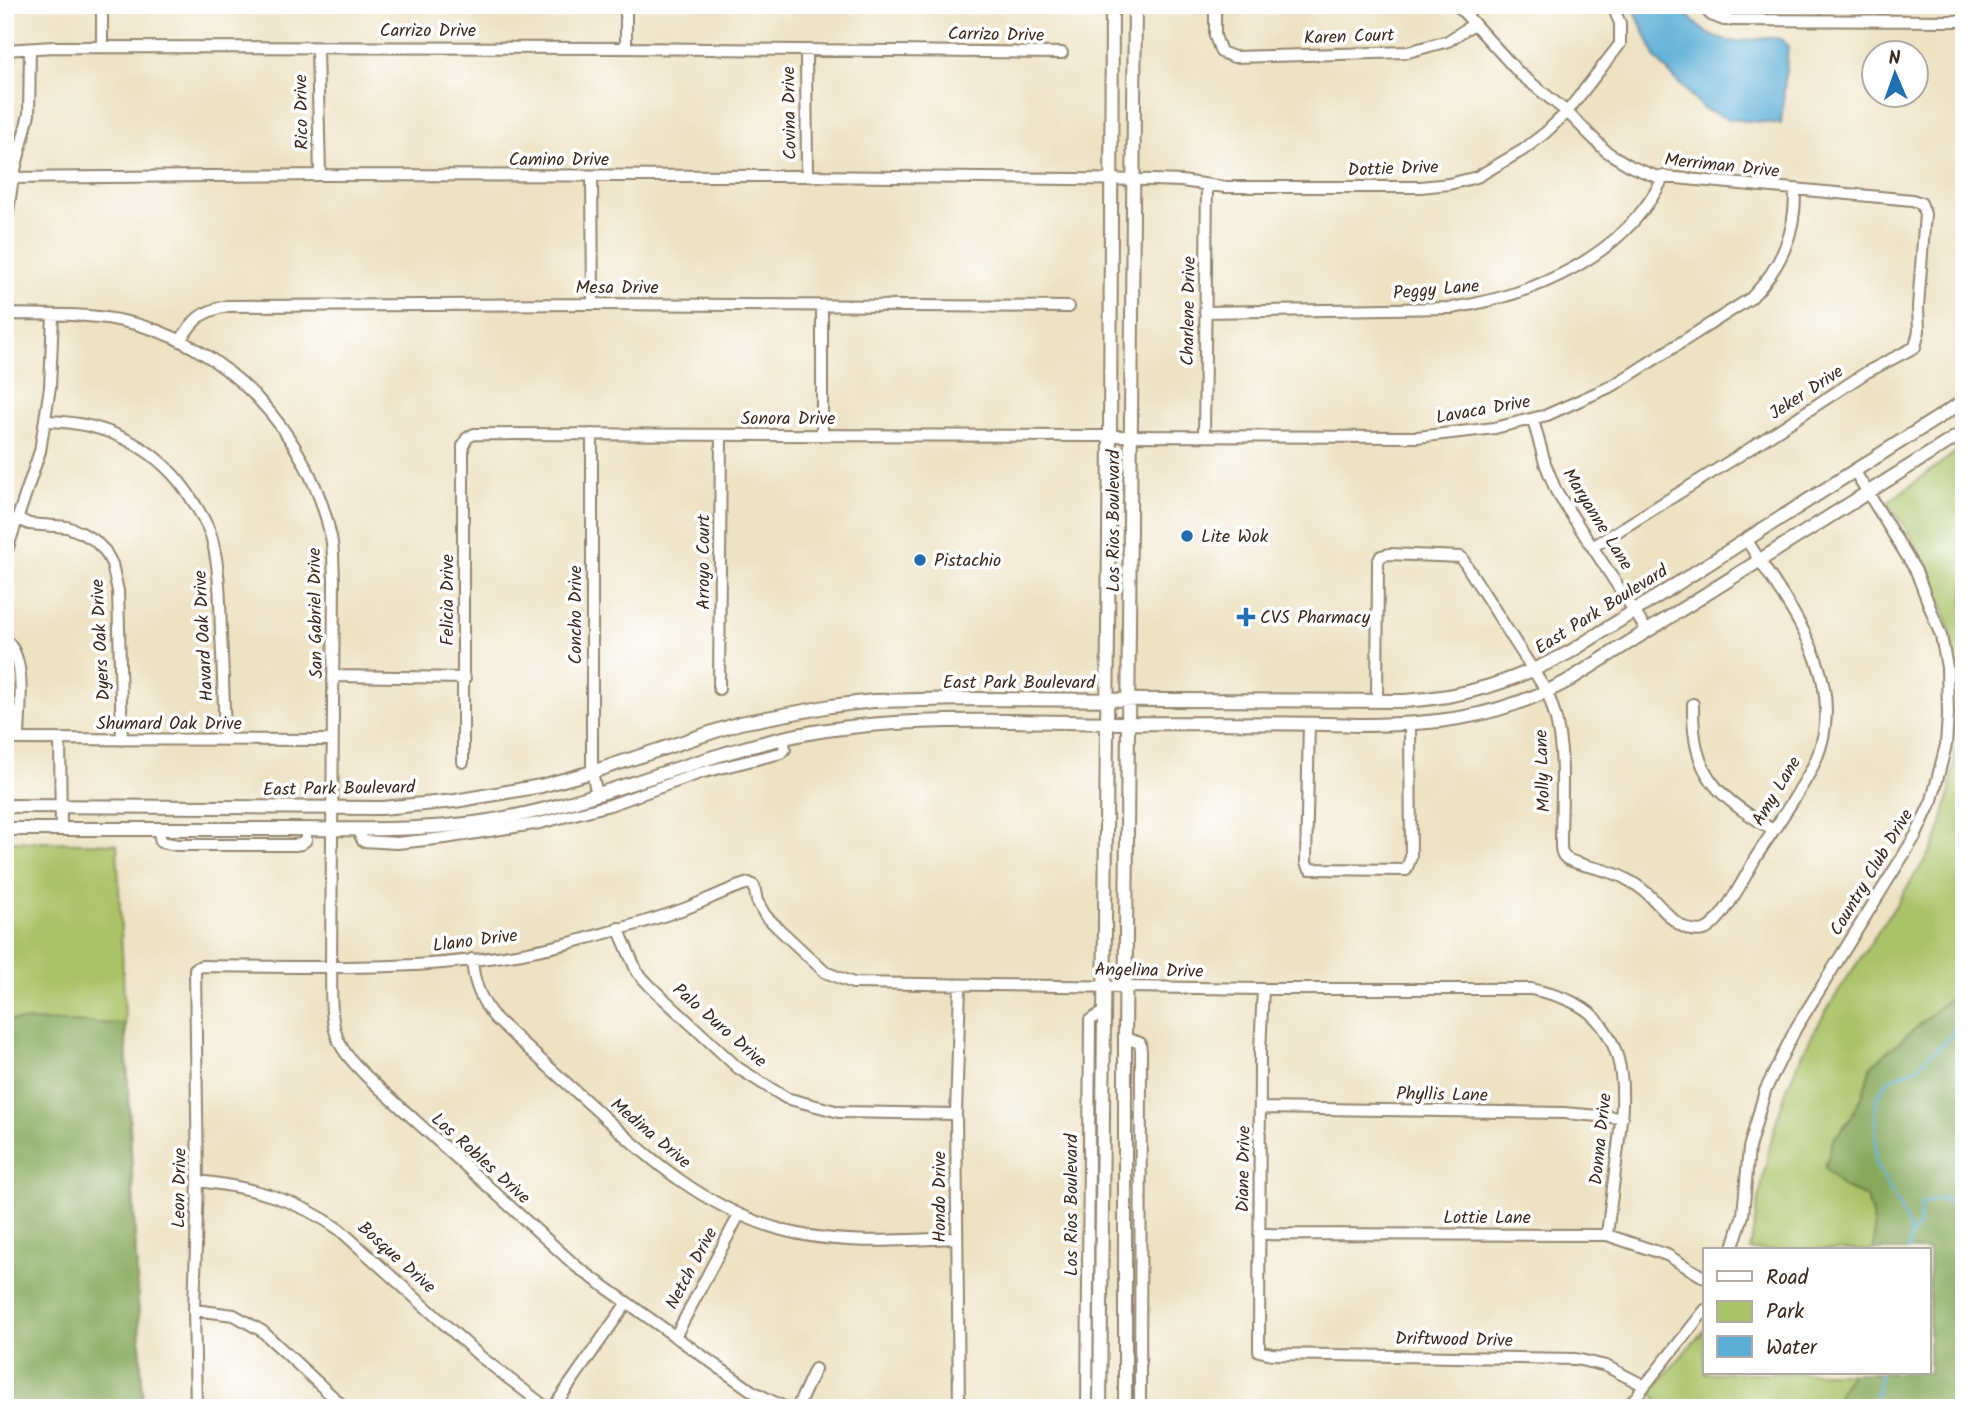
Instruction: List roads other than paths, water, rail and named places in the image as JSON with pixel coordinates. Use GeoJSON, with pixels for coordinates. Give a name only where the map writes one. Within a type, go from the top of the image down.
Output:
{"type":"FeatureCollection","features":[{"type":"Feature","properties":{"kind":"main road","name":"Los Rios Boulevard"},"geometry":{"type":"LineString","coordinates":[[1100,1408],[1112,5]]}},
{"type":"Feature","properties":{"kind":"main road","name":"Los Rios Boulevard"},"geometry":{"type":"LineString","coordinates":[[1125,1408],[1125,1038],[1135,5]]}},
{"type":"Feature","properties":{"kind":"main road","name":"East Park Boulevard"},"geometry":{"type":"LineString","coordinates":[[5,806],[382,808],[455,801],[541,786],[740,723],[809,709],[873,701],[969,699],[1308,702],[1448,697],[1488,687],[1532,671],[1570,652],[1964,401]]}},
{"type":"Feature","properties":{"kind":"main road"},"geometry":{"type":"LineString","coordinates":[[5,829],[358,831],[492,821],[597,795],[699,760],[783,738],[876,724],[1006,721],[1410,725],[1449,721],[1487,713],[1547,692],[1964,432]]}},
{"type":"Feature","properties":{"kind":"main road"},"geometry":{"type":"LineString","coordinates":[[1108,546],[1130,546]]}},
{"type":"Feature","properties":{"kind":"main road"},"geometry":{"type":"LineString","coordinates":[[873,701],[876,724]]}},
{"type":"Feature","properties":{"kind":"main road"},"geometry":{"type":"LineString","coordinates":[[1308,702],[1309,723]]}},
{"type":"Feature","properties":{"kind":"main road"},"geometry":{"type":"LineString","coordinates":[[1106,868],[1128,872]]}},
{"type":"Feature","properties":{"kind":"street"},"geometry":{"type":"LineString","coordinates":[[102,5],[102,47]]}},
{"type":"Feature","properties":{"kind":"street"},"geometry":{"type":"LineString","coordinates":[[626,5],[626,48]]}},
{"type":"Feature","properties":{"kind":"street","name":"Karen Court"},"geometry":{"type":"LineString","coordinates":[[1215,5],[1215,36],[1221,52],[1234,57],[1408,52],[1448,41],[1472,24]]}},
{"type":"Feature","properties":{"kind":"street","name":"Merriman Drive"},"geometry":{"type":"LineString","coordinates":[[1457,5],[1520,75],[1567,112],[1607,152],[1632,167],[1655,176],[1921,203]]}},
{"type":"Feature","properties":{"kind":"street","name":"Dottie Drive"},"geometry":{"type":"LineString","coordinates":[[1112,179],[1181,181],[1207,186],[1408,187],[1449,184],[1477,177],[1534,141],[1567,112],[1620,44],[1620,23],[1612,5]]}},
{"type":"Feature","properties":{"kind":"street"},"geometry":{"type":"LineString","coordinates":[[1702,5],[1711,15],[1724,20],[1964,21]]}},
{"type":"Feature","properties":{"kind":"street","name":"Carrizo Drive"},"geometry":{"type":"LineString","coordinates":[[5,50],[102,47],[626,48],[1062,53]]}},
{"type":"Feature","properties":{"kind":"street","name":"Rico Drive"},"geometry":{"type":"LineString","coordinates":[[317,48],[320,175]]}},
{"type":"Feature","properties":{"kind":"street"},"geometry":{"type":"LineString","coordinates":[[5,231],[9,178],[29,114],[30,50]]}},
{"type":"Feature","properties":{"kind":"street","name":"Covina Drive"},"geometry":{"type":"LineString","coordinates":[[806,51],[807,176]]}},
{"type":"Feature","properties":{"kind":"street","name":"Camino Drive"},"geometry":{"type":"LineString","coordinates":[[9,178],[320,175],[1112,179]]}},
{"type":"Feature","properties":{"kind":"street"},"geometry":{"type":"LineString","coordinates":[[592,176],[593,304]]}},
{"type":"Feature","properties":{"kind":"street","name":"Peggy Lane"},"geometry":{"type":"LineString","coordinates":[[1205,312],[1452,308],[1487,303],[1522,293],[1555,280],[1611,242],[1655,195],[1664,176]]}},
{"type":"Feature","properties":{"kind":"street","name":"Charlene Drive"},"geometry":{"type":"LineString","coordinates":[[1204,435],[1207,186]]}},
{"type":"Feature","properties":{"kind":"street","name":"Lavaca Drive"},"geometry":{"type":"LineString","coordinates":[[1110,437],[1417,437],[1458,434],[1533,419],[1614,384],[1751,298],[1765,283],[1785,251],[1795,211],[1795,190]]}},
{"type":"Feature","properties":{"kind":"street","name":"Jeker Drive"},"geometry":{"type":"LineString","coordinates":[[1594,546],[1867,372],[1915,347],[1919,331],[1918,307],[1925,225],[1921,203]]}},
{"type":"Feature","properties":{"kind":"street","name":"Mesa Drive"},"geometry":{"type":"LineString","coordinates":[[180,341],[198,316],[227,306],[593,304],[1069,307]]}},
{"type":"Feature","properties":{"kind":"street"},"geometry":{"type":"LineString","coordinates":[[822,307],[822,435]]}},
{"type":"Feature","properties":{"kind":"street","name":"San Gabriel Drive"},"geometry":{"type":"LineString","coordinates":[[5,314],[84,315],[120,320],[180,341],[255,393],[292,443],[310,473],[331,538],[334,579],[332,829]]}},
{"type":"Feature","properties":{"kind":"street"},"geometry":{"type":"LineString","coordinates":[[5,556],[40,451],[46,421],[52,363],[53,315]]}},
{"type":"Feature","properties":{"kind":"street","name":"Maryanne Lane"},"geometry":{"type":"LineString","coordinates":[[1533,419],[1556,491],[1647,631]]}},
{"type":"Feature","properties":{"kind":"street","name":"Havard Oak Drive"},"geometry":{"type":"LineString","coordinates":[[46,421],[86,425],[131,440],[151,453],[170,471],[198,510],[211,535],[218,564],[225,740]]}},
{"type":"Feature","properties":{"kind":"street","name":"Sonora Drive"},"geometry":{"type":"LineString","coordinates":[[467,438],[474,434],[1110,437]]}},
{"type":"Feature","properties":{"kind":"street","name":"Concho Drive"},"geometry":{"type":"LineString","coordinates":[[592,434],[592,772],[597,795]]}},
{"type":"Feature","properties":{"kind":"street","name":"Arroyo Court"},"geometry":{"type":"LineString","coordinates":[[719,690],[721,435]]}},
{"type":"Feature","properties":{"kind":"street","name":"Felicia Drive"},"geometry":{"type":"LineString","coordinates":[[463,762],[463,446],[467,438]]}},
{"type":"Feature","properties":{"kind":"street","name":"Country Club Drive"},"geometry":{"type":"LineString","coordinates":[[1733,1248],[1743,1215],[1749,1148],[1774,1069],[1796,1028],[1916,835],[1932,800],[1946,746],[1947,679],[1941,636],[1916,571],[1854,470]]}},
{"type":"Feature","properties":{"kind":"street","name":"Dyers Oak Drive"},"geometry":{"type":"LineString","coordinates":[[19,519],[29,524],[67,527],[93,540],[106,551],[118,591],[122,740]]}},
{"type":"Feature","properties":{"kind":"street","name":"Amy Lane"},"geometry":{"type":"LineString","coordinates":[[1696,931],[1709,928],[1716,921],[1815,761],[1824,729],[1826,692],[1821,666],[1812,645],[1746,539]]}},
{"type":"Feature","properties":{"kind":"street","name":"Molly Lane"},"geometry":{"type":"LineString","coordinates":[[1377,701],[1378,562],[1381,556],[1461,557],[1547,692],[1561,736],[1563,854],[1570,860],[1620,875],[1648,895],[1672,919],[1696,931]]}},
{"type":"Feature","properties":{"kind":"street"},"geometry":{"type":"LineString","coordinates":[[5,640],[15,651],[20,666],[19,739]]}},
{"type":"Feature","properties":{"kind":"street"},"geometry":{"type":"LineString","coordinates":[[334,676],[465,678]]}},
{"type":"Feature","properties":{"kind":"street"},"geometry":{"type":"LineString","coordinates":[[1693,704],[1695,741],[1710,779],[1734,806],[1773,830]]}},
{"type":"Feature","properties":{"kind":"street"},"geometry":{"type":"LineString","coordinates":[[1309,723],[1306,863],[1310,869],[1406,870],[1411,857],[1410,725]]}},
{"type":"Feature","properties":{"kind":"street"},"geometry":{"type":"LineString","coordinates":[[358,831],[363,841],[397,843],[496,831],[551,821],[610,805],[701,773],[781,752],[785,750],[783,738]]}},
{"type":"Feature","properties":{"kind":"street","name":"Shumard Oak Drive"},"geometry":{"type":"LineString","coordinates":[[5,739],[332,740]]}},
{"type":"Feature","properties":{"kind":"street"},"geometry":{"type":"LineString","coordinates":[[60,741],[61,829]]}},
{"type":"Feature","properties":{"kind":"street","name":"Los Robles Drive"},"geometry":{"type":"LineString","coordinates":[[332,829],[333,1019],[336,1035],[344,1050],[365,1075],[568,1260],[626,1304],[752,1391],[786,1408]]}},
{"type":"Feature","properties":{"kind":"street","name":"Llano Drive"},"geometry":{"type":"LineString","coordinates":[[195,969],[201,966],[404,965],[529,951],[587,939],[683,909],[748,883]]}},
{"type":"Feature","properties":{"kind":"street","name":"Angelina Drive"},"geometry":{"type":"LineString","coordinates":[[748,883],[754,886],[757,901],[765,915],[825,972],[853,983],[1264,989],[1531,989],[1570,1000],[1590,1013]]}},
{"type":"Feature","properties":{"kind":"street","name":"Palo Duro Drive"},"geometry":{"type":"LineString","coordinates":[[618,928],[637,972],[651,987],[738,1068],[786,1098],[839,1112],[956,1114]]}},
{"type":"Feature","properties":{"kind":"street","name":"Medina Drive"},"geometry":{"type":"LineString","coordinates":[[472,959],[472,971],[478,991],[495,1018],[643,1153],[676,1179],[738,1215],[782,1230],[817,1237],[914,1241],[956,1238]]}},
{"type":"Feature","properties":{"kind":"street","name":"Leon Drive"},"geometry":{"type":"LineString","coordinates":[[195,969],[198,1181],[194,1310],[196,1408]]}},
{"type":"Feature","properties":{"kind":"street","name":"Hondo Drive"},"geometry":{"type":"LineString","coordinates":[[958,1408],[956,1114],[960,986]]}},
{"type":"Feature","properties":{"kind":"street","name":"Diane Drive"},"geometry":{"type":"LineString","coordinates":[[1259,1351],[1262,1108],[1260,1051],[1264,989]]}},
{"type":"Feature","properties":{"kind":"street","name":"Los Rios Boulevard"},"geometry":{"type":"LineString","coordinates":[[1087,1408],[1090,1020],[1105,1011]]}},
{"type":"Feature","properties":{"kind":"street","name":"Donna Drive"},"geometry":{"type":"LineString","coordinates":[[1590,1013],[1603,1027],[1614,1047],[1621,1067],[1624,1089],[1607,1235]]}},
{"type":"Feature","properties":{"kind":"street"},"geometry":{"type":"LineString","coordinates":[[1125,1038],[1140,1043],[1141,1051],[1140,1408]]}},
{"type":"Feature","properties":{"kind":"street","name":"Phyllis Lane"},"geometry":{"type":"LineString","coordinates":[[1262,1108],[1564,1113],[1622,1118]]}},
{"type":"Feature","properties":{"kind":"street","name":"Bosque Drive"},"geometry":{"type":"LineString","coordinates":[[198,1181],[259,1191],[295,1203],[323,1217],[481,1357],[547,1408]]}},
{"type":"Feature","properties":{"kind":"street","name":"Netch Drive"},"geometry":{"type":"LineString","coordinates":[[675,1337],[738,1215]]}},
{"type":"Feature","properties":{"kind":"street","name":"Lottie Lane"},"geometry":{"type":"LineString","coordinates":[[1259,1234],[1607,1235],[1667,1255],[1703,1277]]}},
{"type":"Feature","properties":{"kind":"street"},"geometry":{"type":"LineString","coordinates":[[553,1408],[626,1304]]}},
{"type":"Feature","properties":{"kind":"street"},"geometry":{"type":"LineString","coordinates":[[194,1310],[234,1315],[262,1331],[345,1408]]}},
{"type":"Feature","properties":{"kind":"street"},"geometry":{"type":"LineString","coordinates":[[1627,1408],[1703,1312]]}},
{"type":"Feature","properties":{"kind":"street","name":"Driftwood Drive"},"geometry":{"type":"LineString","coordinates":[[1259,1351],[1576,1359],[1606,1366],[1643,1385]]}},
{"type":"Feature","properties":{"kind":"street"},"geometry":{"type":"LineString","coordinates":[[797,1408],[815,1369]]}},
{"type":"Feature","properties":{"kind":"water"},"geometry":{"type":"Polygon","coordinates":[[[1632,5],[1679,5],[1699,27],[1724,40],[1783,40],[1788,46],[1781,124],[1729,119],[1703,109],[1656,59],[1632,5]]]}},
{"type":"Feature","properties":{"kind":"waterway"},"geometry":{"type":"LineString","coordinates":[[1908,1248],[1911,1237],[1906,1220],[1876,1163],[1876,1099],[1888,1080],[1916,1068],[1950,1037],[1964,1011]]}},
{"type":"Feature","properties":{"kind":"waterway"},"geometry":{"type":"LineString","coordinates":[[1911,1237],[1919,1224],[1921,1204],[1943,1198],[1957,1211],[1964,1212]]}},
{"type":"Feature","properties":{"kind":"waterway"},"geometry":{"type":"LineString","coordinates":[[1874,1408],[1881,1374]]}},
{"type":"Feature","properties":{"kind":"place","name":"Lite Wok"},"geometry":{"type":"Point","coordinates":[1187,536]}},
{"type":"Feature","properties":{"kind":"place","name":"Pistachio"},"geometry":{"type":"Point","coordinates":[920,560]}},
{"type":"Feature","properties":{"kind":"place","name":"CVS Pharmacy"},"geometry":{"type":"Point","coordinates":[1246,617]}}]}
